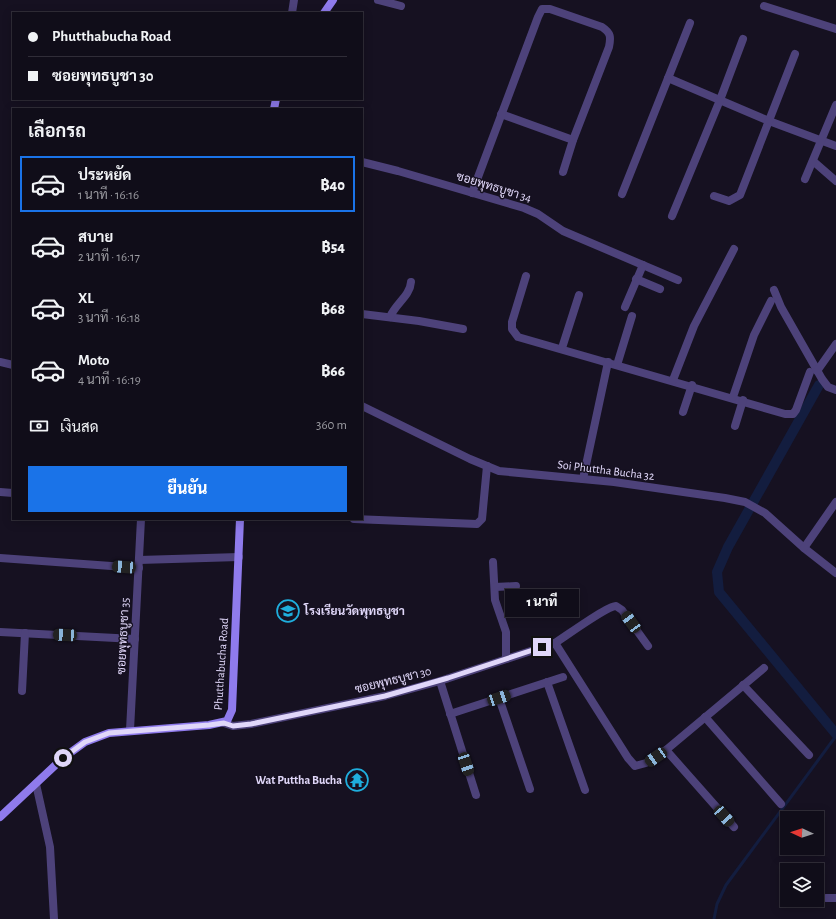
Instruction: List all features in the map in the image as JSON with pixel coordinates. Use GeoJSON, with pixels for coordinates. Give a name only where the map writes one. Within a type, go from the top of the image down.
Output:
{"type":"FeatureCollection","features":[{"type":"Feature","properties":{"kind":"main road"},"geometry":{"type":"LineString","coordinates":[[325,12],[333,0]]}},
{"type":"Feature","properties":{"kind":"main road","name":"Phutthabucha Road"},"geometry":{"type":"LineString","coordinates":[[0,816],[63,758],[85,742],[109,733],[130,730],[209,725],[224,723],[227,720],[232,710],[240,520]]}},
{"type":"Feature","properties":{"kind":"street"},"geometry":{"type":"LineString","coordinates":[[292,12],[294,0]]}},
{"type":"Feature","properties":{"kind":"street"},"geometry":{"type":"LineString","coordinates":[[378,0],[401,6]]}},
{"type":"Feature","properties":{"kind":"street"},"geometry":{"type":"LineString","coordinates":[[764,6],[836,29]]}},
{"type":"Feature","properties":{"kind":"street"},"geometry":{"type":"LineString","coordinates":[[472,193],[542,10],[550,9],[602,27],[608,31],[611,37],[609,47],[573,140],[563,172]]}},
{"type":"Feature","properties":{"kind":"street"},"geometry":{"type":"LineString","coordinates":[[622,194],[690,23]]}},
{"type":"Feature","properties":{"kind":"street"},"geometry":{"type":"LineString","coordinates":[[672,216],[720,100],[743,39]]}},
{"type":"Feature","properties":{"kind":"street"},"geometry":{"type":"LineString","coordinates":[[714,196],[729,201],[740,195],[795,54]]}},
{"type":"Feature","properties":{"kind":"street"},"geometry":{"type":"LineString","coordinates":[[668,78],[769,121],[836,146]]}},
{"type":"Feature","properties":{"kind":"street"},"geometry":{"type":"LineString","coordinates":[[805,179],[836,104]]}},
{"type":"Feature","properties":{"kind":"street"},"geometry":{"type":"LineString","coordinates":[[501,114],[573,140]]}},
{"type":"Feature","properties":{"kind":"street"},"geometry":{"type":"LineString","coordinates":[[813,161],[836,181]]}},
{"type":"Feature","properties":{"kind":"street","name":"ซอยพุทธบูชา 34"},"geometry":{"type":"LineString","coordinates":[[363,162],[472,193],[538,214],[563,231],[678,280]]}},
{"type":"Feature","properties":{"kind":"street"},"geometry":{"type":"LineString","coordinates":[[673,380],[694,326],[734,249]]}},
{"type":"Feature","properties":{"kind":"street"},"geometry":{"type":"LineString","coordinates":[[625,307],[643,265]]}},
{"type":"Feature","properties":{"kind":"street"},"geometry":{"type":"LineString","coordinates":[[526,276],[512,322],[514,333],[518,337],[562,348],[617,365],[793,414],[814,372],[836,344]]}},
{"type":"Feature","properties":{"kind":"street"},"geometry":{"type":"LineString","coordinates":[[636,279],[660,289]]}},
{"type":"Feature","properties":{"kind":"street"},"geometry":{"type":"LineString","coordinates":[[390,317],[394,307],[411,289],[411,282]]}},
{"type":"Feature","properties":{"kind":"street"},"geometry":{"type":"LineString","coordinates":[[774,290],[814,372],[828,386],[836,390]]}},
{"type":"Feature","properties":{"kind":"street"},"geometry":{"type":"LineString","coordinates":[[562,348],[579,295]]}},
{"type":"Feature","properties":{"kind":"street"},"geometry":{"type":"LineString","coordinates":[[733,397],[754,335],[771,302]]}},
{"type":"Feature","properties":{"kind":"street"},"geometry":{"type":"LineString","coordinates":[[363,314],[463,329]]}},
{"type":"Feature","properties":{"kind":"street"},"geometry":{"type":"LineString","coordinates":[[617,365],[632,316]]}},
{"type":"Feature","properties":{"kind":"street"},"geometry":{"type":"LineString","coordinates":[[0,362],[12,365]]}},
{"type":"Feature","properties":{"kind":"street"},"geometry":{"type":"LineString","coordinates":[[583,479],[608,362]]}},
{"type":"Feature","properties":{"kind":"street"},"geometry":{"type":"LineString","coordinates":[[683,412],[692,385]]}},
{"type":"Feature","properties":{"kind":"street"},"geometry":{"type":"LineString","coordinates":[[735,426],[743,400]]}},
{"type":"Feature","properties":{"kind":"street","name":"Soi Phuttha Bucha 32"},"geometry":{"type":"LineString","coordinates":[[363,406],[486,466],[500,471],[583,479],[745,502],[764,513],[804,548],[836,573]]}},
{"type":"Feature","properties":{"kind":"street"},"geometry":{"type":"LineString","coordinates":[[363,519],[478,524],[482,519],[486,466]]}},
{"type":"Feature","properties":{"kind":"street"},"geometry":{"type":"LineString","coordinates":[[0,492],[12,493]]}},
{"type":"Feature","properties":{"kind":"street"},"geometry":{"type":"LineString","coordinates":[[804,548],[836,502]]}},
{"type":"Feature","properties":{"kind":"street","name":"ซอยพุทธบูชา 35"},"geometry":{"type":"LineString","coordinates":[[130,730],[141,520]]}},
{"type":"Feature","properties":{"kind":"street"},"geometry":{"type":"LineString","coordinates":[[0,558],[139,564],[239,557]]}},
{"type":"Feature","properties":{"kind":"street"},"geometry":{"type":"LineString","coordinates":[[493,562],[498,608],[506,632],[506,659]]}},
{"type":"Feature","properties":{"kind":"street"},"geometry":{"type":"LineString","coordinates":[[495,587],[516,586]]}},
{"type":"Feature","properties":{"kind":"street","name":"ซอยพุทธบูชา 30"},"geometry":{"type":"LineString","coordinates":[[224,723],[233,726],[284,718],[385,696],[440,681],[555,642],[582,626],[605,609],[616,606],[622,610],[648,646]]}},
{"type":"Feature","properties":{"kind":"street"},"geometry":{"type":"LineString","coordinates":[[0,632],[135,639]]}},
{"type":"Feature","properties":{"kind":"street"},"geometry":{"type":"LineString","coordinates":[[22,691],[25,633]]}},
{"type":"Feature","properties":{"kind":"street"},"geometry":{"type":"LineString","coordinates":[[555,642],[628,758],[635,766],[646,763],[666,750],[764,668]]}},
{"type":"Feature","properties":{"kind":"street"},"geometry":{"type":"LineString","coordinates":[[450,714],[563,677]]}},
{"type":"Feature","properties":{"kind":"street"},"geometry":{"type":"LineString","coordinates":[[440,681],[476,795]]}},
{"type":"Feature","properties":{"kind":"street"},"geometry":{"type":"LineString","coordinates":[[547,682],[585,790]]}},
{"type":"Feature","properties":{"kind":"street"},"geometry":{"type":"LineString","coordinates":[[744,685],[808,756]]}},
{"type":"Feature","properties":{"kind":"street"},"geometry":{"type":"LineString","coordinates":[[499,698],[530,789]]}},
{"type":"Feature","properties":{"kind":"street"},"geometry":{"type":"LineString","coordinates":[[705,717],[781,804]]}},
{"type":"Feature","properties":{"kind":"street"},"geometry":{"type":"LineString","coordinates":[[666,750],[734,827]]}},
{"type":"Feature","properties":{"kind":"street"},"geometry":{"type":"LineString","coordinates":[[36,784],[50,847],[54,919]]}},
{"type":"Feature","properties":{"kind":"street"},"geometry":{"type":"LineString","coordinates":[[826,898],[836,898]]}},
{"type":"Feature","properties":{"kind":"waterway"},"geometry":{"type":"LineString","coordinates":[[819,385],[728,547],[717,572],[719,592],[836,734]]}},
{"type":"Feature","properties":{"kind":"waterway"},"geometry":{"type":"LineString","coordinates":[[714,919],[717,904],[726,885],[836,736]]}},
{"type":"Feature","properties":{"kind":"place","name":"โรงเรียนวัดพุทธบูชา"},"geometry":{"type":"Point","coordinates":[288,611]}},
{"type":"Feature","properties":{"kind":"place","name":"Wat Puttha Bucha"},"geometry":{"type":"Point","coordinates":[357,780]}},
{"type":"Feature","properties":{"kind":"route"},"geometry":{"type":"LineString","coordinates":[[63,758],[85,742],[109,733],[224,723],[233,726],[284,718],[385,696],[448,678],[542,647]]}}]}
